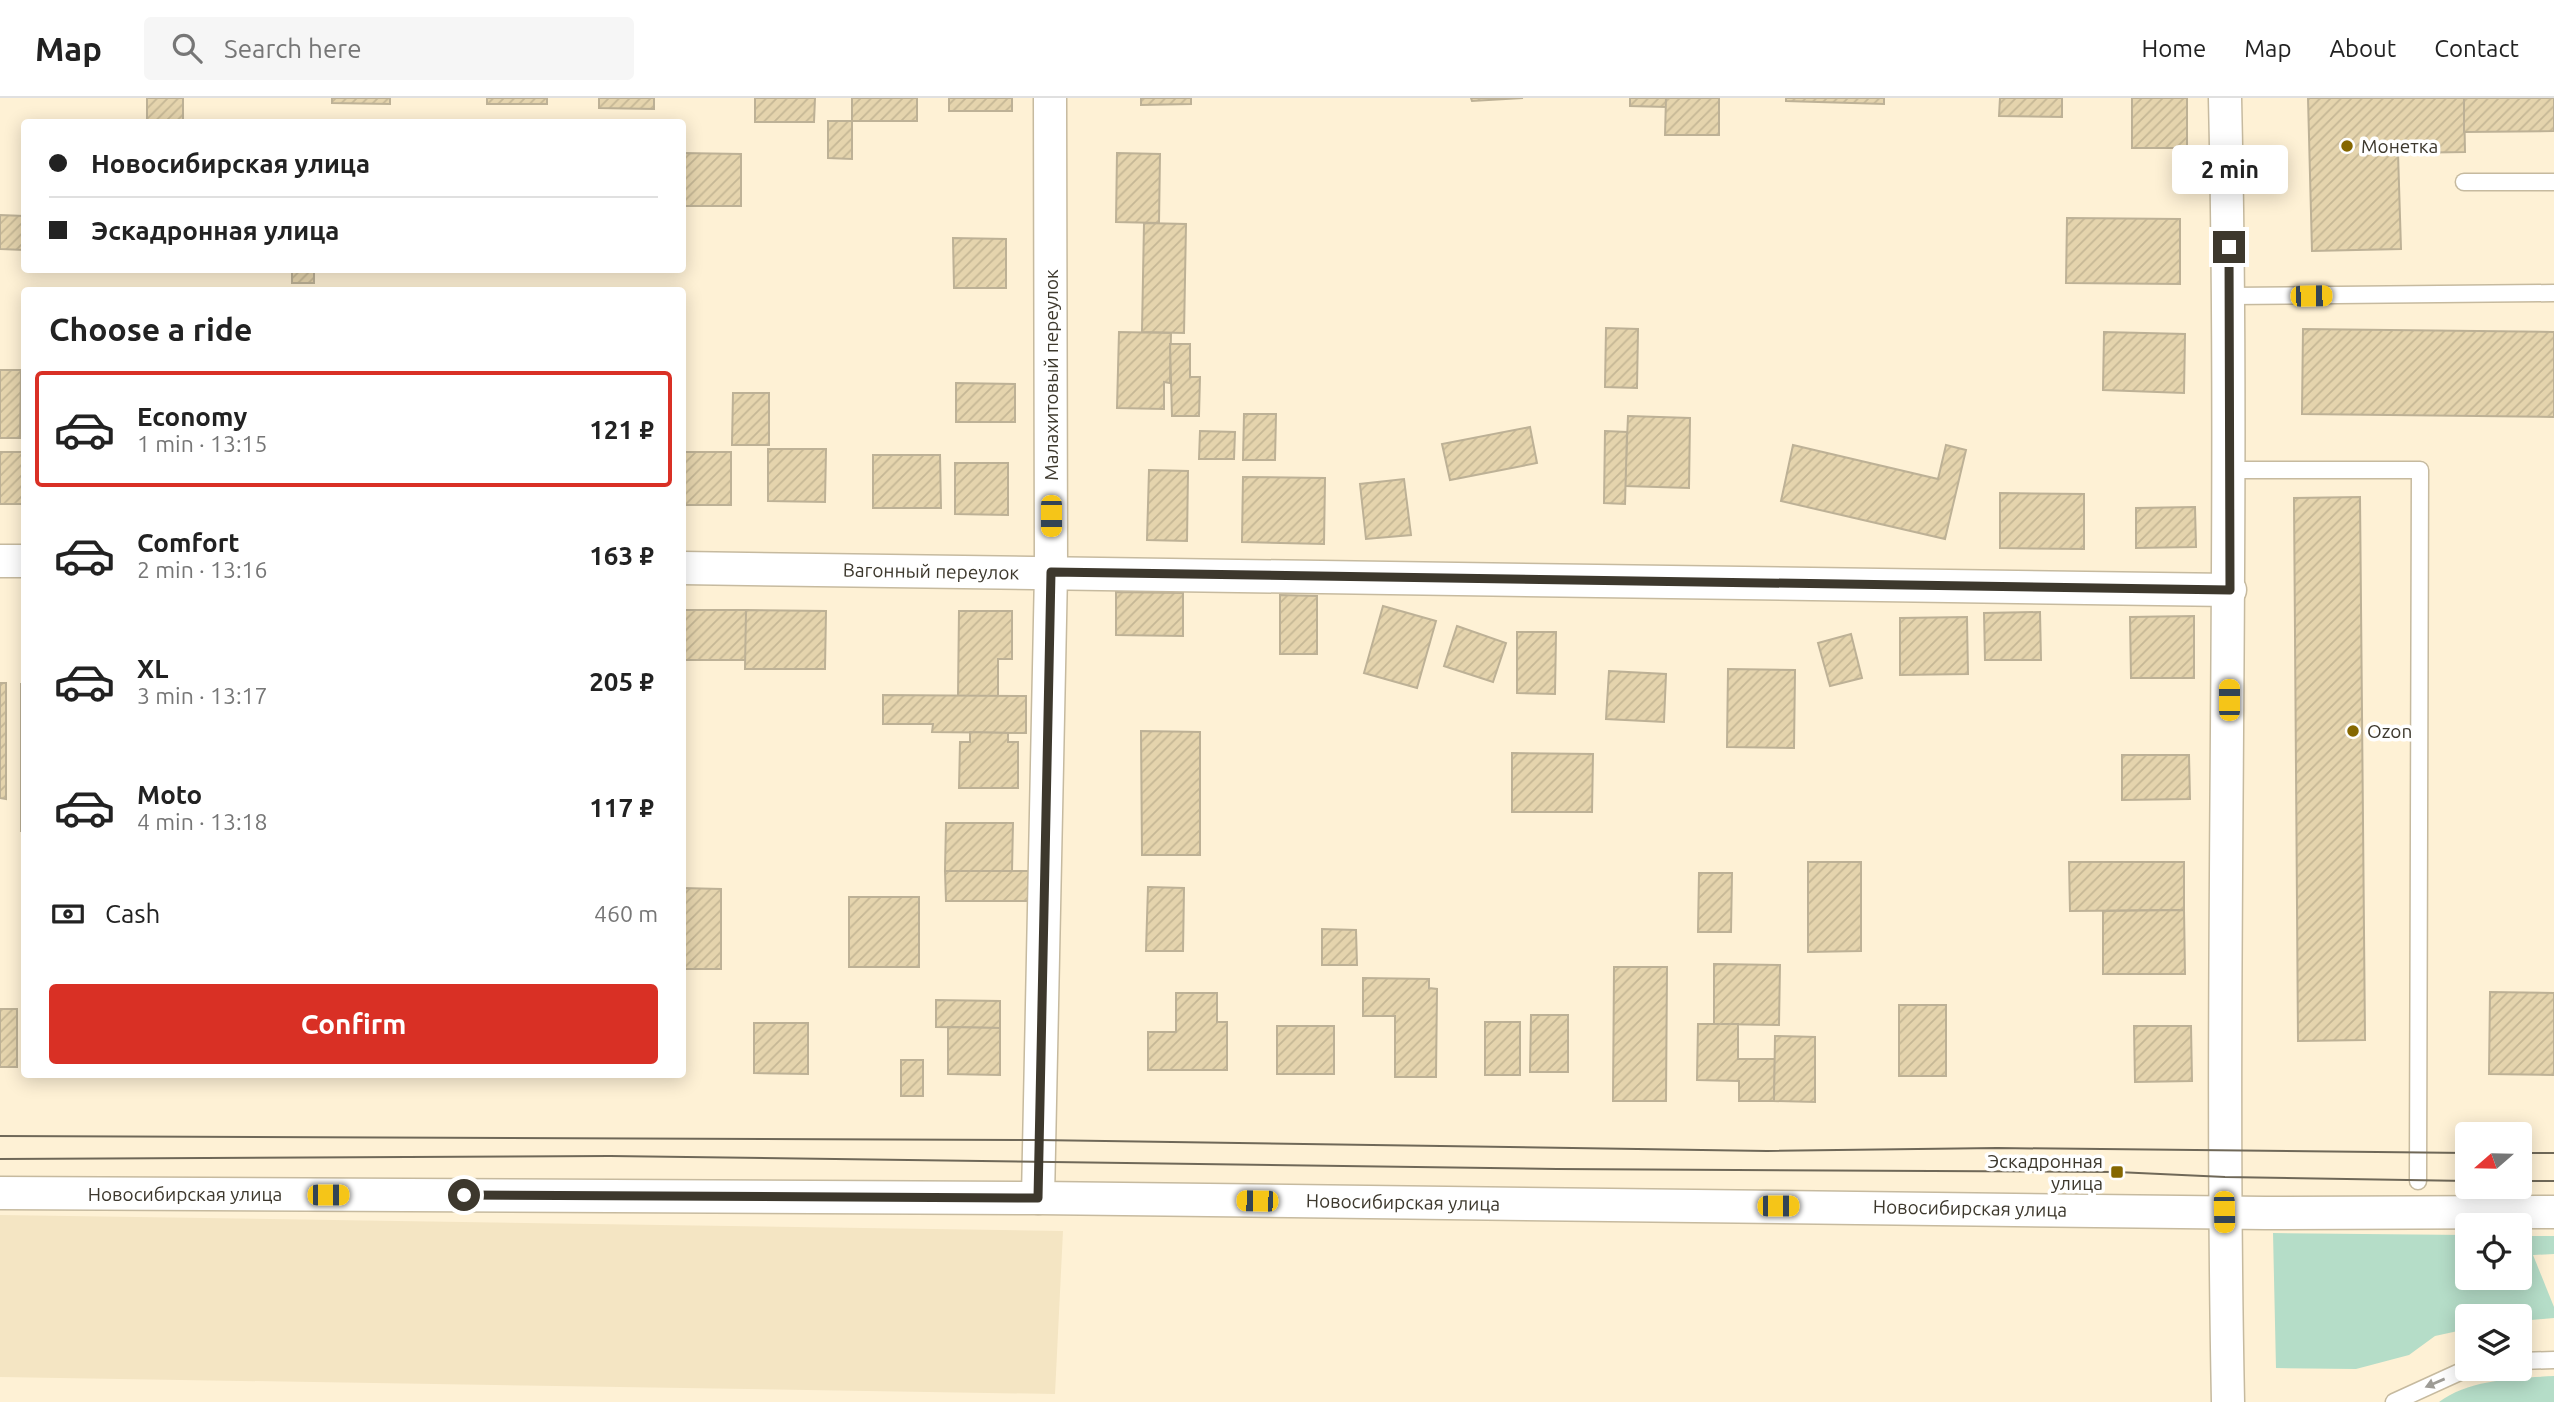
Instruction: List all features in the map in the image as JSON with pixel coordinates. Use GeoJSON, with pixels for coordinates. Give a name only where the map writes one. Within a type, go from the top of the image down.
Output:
{"type":"FeatureCollection","features":[{"type":"Feature","properties":{"kind":"street","name":"Малахитовый переулок"},"geometry":{"type":"LineString","coordinates":[[1038,1198],[1051,572],[1050,98]]}},
{"type":"Feature","properties":{"kind":"street"},"geometry":{"type":"LineString","coordinates":[[2225,98],[2230,296],[2224,1212],[2228,1402]]}},
{"type":"Feature","properties":{"kind":"street"},"geometry":{"type":"LineString","coordinates":[[0,561],[21,561]]}},
{"type":"Feature","properties":{"kind":"street","name":"Вагонный переулок"},"geometry":{"type":"LineString","coordinates":[[686,568],[2230,590]]}},
{"type":"Feature","properties":{"kind":"street","name":"Новосибирская улица"},"geometry":{"type":"LineString","coordinates":[[0,1193],[1038,1198],[2224,1212],[2554,1212]]}},
{"type":"Feature","properties":{"kind":"lane"},"geometry":{"type":"LineString","coordinates":[[2464,182],[2554,182]]}},
{"type":"Feature","properties":{"kind":"lane"},"geometry":{"type":"LineString","coordinates":[[2230,296],[2554,293]]}},
{"type":"Feature","properties":{"kind":"lane"},"geometry":{"type":"LineString","coordinates":[[2228,470],[2420,470],[2418,1181]]}},
{"type":"Feature","properties":{"kind":"lane"},"geometry":{"type":"LineString","coordinates":[[2532,1361],[2554,1360]]}},
{"type":"Feature","properties":{"kind":"lane"},"geometry":{"type":"LineString","coordinates":[[2394,1402],[2455,1374]]}},
{"type":"Feature","properties":{"kind":"shaded area"},"geometry":{"type":"Polygon","coordinates":[[[0,1215],[1063,1231],[1055,1394],[0,1377],[0,1215]]]}},
{"type":"Feature","properties":{"kind":"green space"},"geometry":{"type":"Polygon","coordinates":[[[2273,1233],[2455,1235],[2455,1290],[2532,1290],[2532,1236],[2554,1236],[2554,1254],[2533,1255],[2554,1307],[2554,1318],[2532,1320],[2532,1304],[2455,1304],[2455,1332],[2435,1336],[2409,1355],[2356,1369],[2276,1368],[2273,1233]]]}},
{"type":"Feature","properties":{"kind":"green space"},"geometry":{"type":"Polygon","coordinates":[[[2554,1376],[2554,1402],[2439,1402],[2451,1394],[2479,1384],[2532,1381],[2532,1378],[2554,1376]]]}},
{"type":"Feature","properties":{"kind":"building"},"geometry":{"type":"Polygon","coordinates":[[[147,98],[183,98],[183,119],[147,119],[147,98]]]}},
{"type":"Feature","properties":{"kind":"building"},"geometry":{"type":"Polygon","coordinates":[[[332,98],[390,98],[390,104],[332,103],[332,98]]]}},
{"type":"Feature","properties":{"kind":"building"},"geometry":{"type":"Polygon","coordinates":[[[487,98],[547,98],[547,104],[487,104],[487,98]]]}},
{"type":"Feature","properties":{"kind":"building"},"geometry":{"type":"Polygon","coordinates":[[[599,98],[654,98],[654,109],[599,108],[599,98]]]}},
{"type":"Feature","properties":{"kind":"building"},"geometry":{"type":"Polygon","coordinates":[[[755,98],[815,98],[814,122],[755,122],[755,98]]]}},
{"type":"Feature","properties":{"kind":"building"},"geometry":{"type":"Polygon","coordinates":[[[852,98],[917,98],[917,121],[852,121],[852,98]]]}},
{"type":"Feature","properties":{"kind":"building"},"geometry":{"type":"Polygon","coordinates":[[[949,98],[1012,98],[1012,111],[949,111],[949,98]]]}},
{"type":"Feature","properties":{"kind":"building"},"geometry":{"type":"Polygon","coordinates":[[[1141,98],[1191,98],[1191,104],[1141,105],[1141,98]]]}},
{"type":"Feature","properties":{"kind":"building"},"geometry":{"type":"Polygon","coordinates":[[[1471,98],[1523,98],[1472,101],[1471,98]]]}},
{"type":"Feature","properties":{"kind":"building"},"geometry":{"type":"Polygon","coordinates":[[[1630,98],[1666,98],[1666,107],[1630,106],[1630,98]]]}},
{"type":"Feature","properties":{"kind":"building"},"geometry":{"type":"Polygon","coordinates":[[[1666,98],[1719,98],[1719,135],[1665,135],[1666,98]]]}},
{"type":"Feature","properties":{"kind":"building"},"geometry":{"type":"Polygon","coordinates":[[[1786,98],[1884,98],[1884,104],[1786,101],[1786,98]]]}},
{"type":"Feature","properties":{"kind":"building"},"geometry":{"type":"Polygon","coordinates":[[[2000,98],[2062,98],[2062,117],[1999,116],[2000,98]]]}},
{"type":"Feature","properties":{"kind":"building"},"geometry":{"type":"Polygon","coordinates":[[[2132,98],[2187,98],[2187,148],[2132,148],[2132,98]]]}},
{"type":"Feature","properties":{"kind":"building"},"geometry":{"type":"Polygon","coordinates":[[[2308,98],[2464,98],[2465,152],[2398,153],[2401,249],[2312,251],[2308,98]]]}},
{"type":"Feature","properties":{"kind":"building"},"geometry":{"type":"Polygon","coordinates":[[[2464,98],[2554,98],[2554,131],[2464,132],[2464,98]]]}},
{"type":"Feature","properties":{"kind":"building"},"geometry":{"type":"Polygon","coordinates":[[[828,121],[852,121],[852,159],[828,158],[828,121]]]}},
{"type":"Feature","properties":{"kind":"building"},"geometry":{"type":"Polygon","coordinates":[[[686,153],[741,154],[741,206],[686,206],[686,153]]]}},
{"type":"Feature","properties":{"kind":"building"},"geometry":{"type":"Polygon","coordinates":[[[1117,153],[1160,154],[1159,223],[1116,222],[1117,153]]]}},
{"type":"Feature","properties":{"kind":"building"},"geometry":{"type":"Polygon","coordinates":[[[0,215],[21,216],[21,250],[0,249],[0,215]]]}},
{"type":"Feature","properties":{"kind":"building"},"geometry":{"type":"Polygon","coordinates":[[[2067,218],[2180,219],[2180,284],[2066,283],[2067,218]]]}},
{"type":"Feature","properties":{"kind":"building"},"geometry":{"type":"Polygon","coordinates":[[[1144,223],[1186,224],[1184,333],[1142,332],[1144,223]]]}},
{"type":"Feature","properties":{"kind":"building"},"geometry":{"type":"Polygon","coordinates":[[[953,238],[1006,239],[1006,288],[954,288],[953,238]]]}},
{"type":"Feature","properties":{"kind":"building"},"geometry":{"type":"Polygon","coordinates":[[[292,273],[314,273],[314,283],[292,283],[292,273]]]}},
{"type":"Feature","properties":{"kind":"building"},"geometry":{"type":"Polygon","coordinates":[[[1606,328],[1638,329],[1637,388],[1605,387],[1606,328]]]}},
{"type":"Feature","properties":{"kind":"building"},"geometry":{"type":"Polygon","coordinates":[[[2303,329],[2554,332],[2554,417],[2302,414],[2303,329]]]}},
{"type":"Feature","properties":{"kind":"building"},"geometry":{"type":"Polygon","coordinates":[[[1119,332],[1171,333],[1170,383],[1164,382],[1164,409],[1117,408],[1119,332]]]}},
{"type":"Feature","properties":{"kind":"building"},"geometry":{"type":"Polygon","coordinates":[[[2104,332],[2185,334],[2184,393],[2103,390],[2104,332]]]}},
{"type":"Feature","properties":{"kind":"building"},"geometry":{"type":"Polygon","coordinates":[[[1170,344],[1190,344],[1190,377],[1200,377],[1199,416],[1172,416],[1170,344]]]}},
{"type":"Feature","properties":{"kind":"building"},"geometry":{"type":"Polygon","coordinates":[[[0,370],[21,370],[20,438],[0,438],[0,370]]]}},
{"type":"Feature","properties":{"kind":"building"},"geometry":{"type":"Polygon","coordinates":[[[956,383],[1015,384],[1015,422],[956,422],[956,383]]]}},
{"type":"Feature","properties":{"kind":"building"},"geometry":{"type":"Polygon","coordinates":[[[733,393],[769,393],[769,445],[732,445],[733,393]]]}},
{"type":"Feature","properties":{"kind":"building"},"geometry":{"type":"Polygon","coordinates":[[[1244,414],[1276,414],[1275,460],[1243,460],[1244,414]]]}},
{"type":"Feature","properties":{"kind":"building"},"geometry":{"type":"Polygon","coordinates":[[[1628,416],[1690,418],[1689,488],[1625,486],[1628,416]]]}},
{"type":"Feature","properties":{"kind":"building"},"geometry":{"type":"Polygon","coordinates":[[[1530,427],[1537,463],[1450,480],[1442,444],[1530,427]]]}},
{"type":"Feature","properties":{"kind":"building"},"geometry":{"type":"Polygon","coordinates":[[[1200,431],[1235,432],[1234,459],[1199,459],[1200,431]]]}},
{"type":"Feature","properties":{"kind":"building"},"geometry":{"type":"Polygon","coordinates":[[[1605,431],[1627,432],[1625,504],[1604,503],[1605,431]]]}},
{"type":"Feature","properties":{"kind":"building"},"geometry":{"type":"Polygon","coordinates":[[[1793,445],[1938,479],[1946,445],[1966,450],[1945,539],[1781,501],[1793,445]]]}},
{"type":"Feature","properties":{"kind":"building"},"geometry":{"type":"Polygon","coordinates":[[[768,449],[826,449],[825,502],[768,501],[768,449]]]}},
{"type":"Feature","properties":{"kind":"building"},"geometry":{"type":"Polygon","coordinates":[[[0,452],[21,452],[21,504],[0,504],[0,452]]]}},
{"type":"Feature","properties":{"kind":"building"},"geometry":{"type":"Polygon","coordinates":[[[686,452],[731,452],[731,505],[686,505],[686,452]]]}},
{"type":"Feature","properties":{"kind":"building"},"geometry":{"type":"Polygon","coordinates":[[[873,455],[940,455],[941,508],[873,508],[873,455]]]}},
{"type":"Feature","properties":{"kind":"building"},"geometry":{"type":"Polygon","coordinates":[[[955,463],[1008,463],[1008,515],[955,514],[955,463]]]}},
{"type":"Feature","properties":{"kind":"building"},"geometry":{"type":"Polygon","coordinates":[[[1149,470],[1188,471],[1187,541],[1147,540],[1149,470]]]}},
{"type":"Feature","properties":{"kind":"building"},"geometry":{"type":"Polygon","coordinates":[[[1243,477],[1325,478],[1324,544],[1242,542],[1243,477]]]}},
{"type":"Feature","properties":{"kind":"building"},"geometry":{"type":"Polygon","coordinates":[[[1404,479],[1411,535],[1366,539],[1360,484],[1404,479]]]}},
{"type":"Feature","properties":{"kind":"building"},"geometry":{"type":"Polygon","coordinates":[[[2000,493],[2084,494],[2084,549],[2000,548],[2000,493]]]}},
{"type":"Feature","properties":{"kind":"building"},"geometry":{"type":"Polygon","coordinates":[[[2360,497],[2365,1040],[2298,1041],[2294,498],[2360,497]]]}},
{"type":"Feature","properties":{"kind":"building"},"geometry":{"type":"Polygon","coordinates":[[[2195,507],[2196,547],[2136,548],[2136,508],[2195,507]]]}},
{"type":"Feature","properties":{"kind":"building"},"geometry":{"type":"Polygon","coordinates":[[[1116,592],[1183,593],[1183,636],[1116,635],[1116,592]]]}},
{"type":"Feature","properties":{"kind":"building"},"geometry":{"type":"Polygon","coordinates":[[[1280,595],[1317,596],[1317,654],[1280,654],[1280,595]]]}},
{"type":"Feature","properties":{"kind":"building"},"geometry":{"type":"Polygon","coordinates":[[[1383,606],[1436,621],[1417,688],[1364,673],[1383,606]]]}},
{"type":"Feature","properties":{"kind":"building"},"geometry":{"type":"Polygon","coordinates":[[[686,610],[746,610],[746,660],[686,660],[686,610]]]}},
{"type":"Feature","properties":{"kind":"building"},"geometry":{"type":"Polygon","coordinates":[[[746,610],[826,611],[825,669],[745,669],[746,610]]]}},
{"type":"Feature","properties":{"kind":"building"},"geometry":{"type":"Polygon","coordinates":[[[959,611],[1012,611],[1012,659],[998,659],[998,696],[958,696],[959,611]]]}},
{"type":"Feature","properties":{"kind":"building"},"geometry":{"type":"Polygon","coordinates":[[[2040,612],[2041,660],[1985,660],[1984,613],[2040,612]]]}},
{"type":"Feature","properties":{"kind":"building"},"geometry":{"type":"Polygon","coordinates":[[[2194,616],[2194,678],[2131,678],[2130,617],[2194,616]]]}},
{"type":"Feature","properties":{"kind":"building"},"geometry":{"type":"Polygon","coordinates":[[[1967,617],[1968,674],[1900,675],[1900,618],[1967,617]]]}},
{"type":"Feature","properties":{"kind":"building"},"geometry":{"type":"Polygon","coordinates":[[[1457,626],[1506,643],[1493,682],[1444,666],[1457,626]]]}},
{"type":"Feature","properties":{"kind":"building"},"geometry":{"type":"Polygon","coordinates":[[[1517,632],[1556,632],[1555,694],[1517,693],[1517,632]]]}},
{"type":"Feature","properties":{"kind":"building"},"geometry":{"type":"Polygon","coordinates":[[[1851,634],[1862,678],[1830,686],[1818,643],[1851,634]]]}},
{"type":"Feature","properties":{"kind":"building"},"geometry":{"type":"Polygon","coordinates":[[[1728,669],[1795,670],[1794,748],[1727,747],[1728,669]]]}},
{"type":"Feature","properties":{"kind":"building"},"geometry":{"type":"Polygon","coordinates":[[[1609,671],[1666,674],[1664,722],[1606,719],[1609,671]]]}},
{"type":"Feature","properties":{"kind":"building"},"geometry":{"type":"Polygon","coordinates":[[[0,683],[6,683],[6,799],[0,798],[0,683]]]}},
{"type":"Feature","properties":{"kind":"building"},"geometry":{"type":"Polygon","coordinates":[[[883,695],[1026,696],[1026,733],[932,732],[933,724],[883,724],[883,695]]]}},
{"type":"Feature","properties":{"kind":"building"},"geometry":{"type":"Polygon","coordinates":[[[1141,731],[1200,732],[1200,855],[1142,855],[1141,731]]]}},
{"type":"Feature","properties":{"kind":"building"},"geometry":{"type":"Polygon","coordinates":[[[970,732],[1008,733],[1008,742],[1018,742],[1018,788],[959,788],[960,742],[970,742],[970,732]]]}},
{"type":"Feature","properties":{"kind":"building"},"geometry":{"type":"Polygon","coordinates":[[[1512,753],[1593,754],[1592,812],[1512,812],[1512,753]]]}},
{"type":"Feature","properties":{"kind":"building"},"geometry":{"type":"Polygon","coordinates":[[[2122,755],[2189,755],[2190,799],[2122,800],[2122,755]]]}},
{"type":"Feature","properties":{"kind":"building"},"geometry":{"type":"Polygon","coordinates":[[[946,823],[1013,823],[1012,871],[945,871],[946,823]]]}},
{"type":"Feature","properties":{"kind":"building"},"geometry":{"type":"Polygon","coordinates":[[[1808,862],[1861,862],[1861,951],[1808,952],[1808,862]]]}},
{"type":"Feature","properties":{"kind":"building"},"geometry":{"type":"Polygon","coordinates":[[[2069,862],[2184,862],[2184,910],[2070,911],[2069,862]]]}},
{"type":"Feature","properties":{"kind":"building"},"geometry":{"type":"Polygon","coordinates":[[[945,871],[1029,871],[1028,901],[946,901],[945,871]]]}},
{"type":"Feature","properties":{"kind":"building"},"geometry":{"type":"Polygon","coordinates":[[[1699,873],[1732,873],[1731,932],[1698,932],[1699,873]]]}},
{"type":"Feature","properties":{"kind":"building"},"geometry":{"type":"Polygon","coordinates":[[[1148,887],[1184,888],[1183,951],[1146,951],[1148,887]]]}},
{"type":"Feature","properties":{"kind":"building"},"geometry":{"type":"Polygon","coordinates":[[[686,888],[721,889],[721,969],[686,969],[686,888]]]}},
{"type":"Feature","properties":{"kind":"building"},"geometry":{"type":"Polygon","coordinates":[[[849,897],[919,897],[919,967],[849,967],[849,897]]]}},
{"type":"Feature","properties":{"kind":"building"},"geometry":{"type":"Polygon","coordinates":[[[2184,910],[2185,974],[2103,974],[2103,911],[2184,910]]]}},
{"type":"Feature","properties":{"kind":"building"},"geometry":{"type":"Polygon","coordinates":[[[1322,929],[1356,930],[1357,965],[1322,965],[1322,929]]]}},
{"type":"Feature","properties":{"kind":"building"},"geometry":{"type":"Polygon","coordinates":[[[1714,964],[1780,965],[1779,1025],[1714,1024],[1714,964]]]}},
{"type":"Feature","properties":{"kind":"building"},"geometry":{"type":"Polygon","coordinates":[[[1614,967],[1667,967],[1666,1101],[1613,1101],[1614,967]]]}},
{"type":"Feature","properties":{"kind":"building"},"geometry":{"type":"Polygon","coordinates":[[[1363,978],[1429,979],[1429,988],[1437,989],[1436,1077],[1395,1077],[1395,1016],[1363,1016],[1363,978]]]}},
{"type":"Feature","properties":{"kind":"building"},"geometry":{"type":"Polygon","coordinates":[[[2490,992],[2554,993],[2554,1075],[2489,1074],[2490,992]]]}},
{"type":"Feature","properties":{"kind":"building"},"geometry":{"type":"Polygon","coordinates":[[[1176,993],[1217,993],[1217,1022],[1227,1022],[1227,1070],[1148,1070],[1148,1032],[1176,1032],[1176,993]]]}},
{"type":"Feature","properties":{"kind":"building"},"geometry":{"type":"Polygon","coordinates":[[[936,1000],[1000,1001],[1000,1028],[936,1027],[936,1000]]]}},
{"type":"Feature","properties":{"kind":"building"},"geometry":{"type":"Polygon","coordinates":[[[1899,1005],[1946,1005],[1946,1076],[1899,1076],[1899,1005]]]}},
{"type":"Feature","properties":{"kind":"building"},"geometry":{"type":"Polygon","coordinates":[[[0,1009],[17,1009],[17,1067],[0,1067],[0,1009]]]}},
{"type":"Feature","properties":{"kind":"building"},"geometry":{"type":"Polygon","coordinates":[[[1531,1015],[1568,1015],[1568,1072],[1530,1072],[1531,1015]]]}},
{"type":"Feature","properties":{"kind":"building"},"geometry":{"type":"Polygon","coordinates":[[[1485,1022],[1520,1022],[1520,1075],[1485,1075],[1485,1022]]]}},
{"type":"Feature","properties":{"kind":"building"},"geometry":{"type":"Polygon","coordinates":[[[754,1023],[808,1023],[808,1074],[754,1073],[754,1023]]]}},
{"type":"Feature","properties":{"kind":"building"},"geometry":{"type":"Polygon","coordinates":[[[1698,1024],[1738,1024],[1738,1059],[1775,1059],[1774,1101],[1739,1101],[1739,1081],[1697,1080],[1698,1024]]]}},
{"type":"Feature","properties":{"kind":"building"},"geometry":{"type":"Polygon","coordinates":[[[1277,1026],[1334,1026],[1334,1074],[1277,1074],[1277,1026]]]}},
{"type":"Feature","properties":{"kind":"building"},"geometry":{"type":"Polygon","coordinates":[[[2134,1026],[2191,1026],[2192,1081],[2135,1082],[2134,1026]]]}},
{"type":"Feature","properties":{"kind":"building"},"geometry":{"type":"Polygon","coordinates":[[[948,1027],[1000,1028],[1000,1075],[948,1074],[948,1027]]]}},
{"type":"Feature","properties":{"kind":"building"},"geometry":{"type":"Polygon","coordinates":[[[1775,1036],[1815,1037],[1815,1102],[1774,1101],[1775,1036]]]}},
{"type":"Feature","properties":{"kind":"building"},"geometry":{"type":"Polygon","coordinates":[[[901,1060],[923,1060],[923,1096],[901,1096],[901,1060]]]}},
{"type":"Feature","properties":{"kind":"tram line"},"geometry":{"type":"LineString","coordinates":[[0,1136],[1038,1140],[1767,1151],[1997,1148],[2455,1153]]}},
{"type":"Feature","properties":{"kind":"tram line"},"geometry":{"type":"LineString","coordinates":[[2532,1153],[2554,1153]]}},
{"type":"Feature","properties":{"kind":"tram line"},"geometry":{"type":"LineString","coordinates":[[0,1159],[610,1156],[1557,1169],[2117,1172],[2225,1177],[2455,1181]]}},
{"type":"Feature","properties":{"kind":"tram line"},"geometry":{"type":"LineString","coordinates":[[2532,1181],[2554,1181]]}},
{"type":"Feature","properties":{"kind":"place","name":"Монетка"},"geometry":{"type":"Point","coordinates":[2347,146]}},
{"type":"Feature","properties":{"kind":"place","name":"Ozon"},"geometry":{"type":"Point","coordinates":[2353,731]}},
{"type":"Feature","properties":{"kind":"place","name":"Эскадронная улица"},"geometry":{"type":"Point","coordinates":[2117,1172]}},
{"type":"Feature","properties":{"kind":"route"},"geometry":{"type":"LineString","coordinates":[[464,1195],[1038,1198],[1051,572],[2230,590],[2229,247]]}}]}
